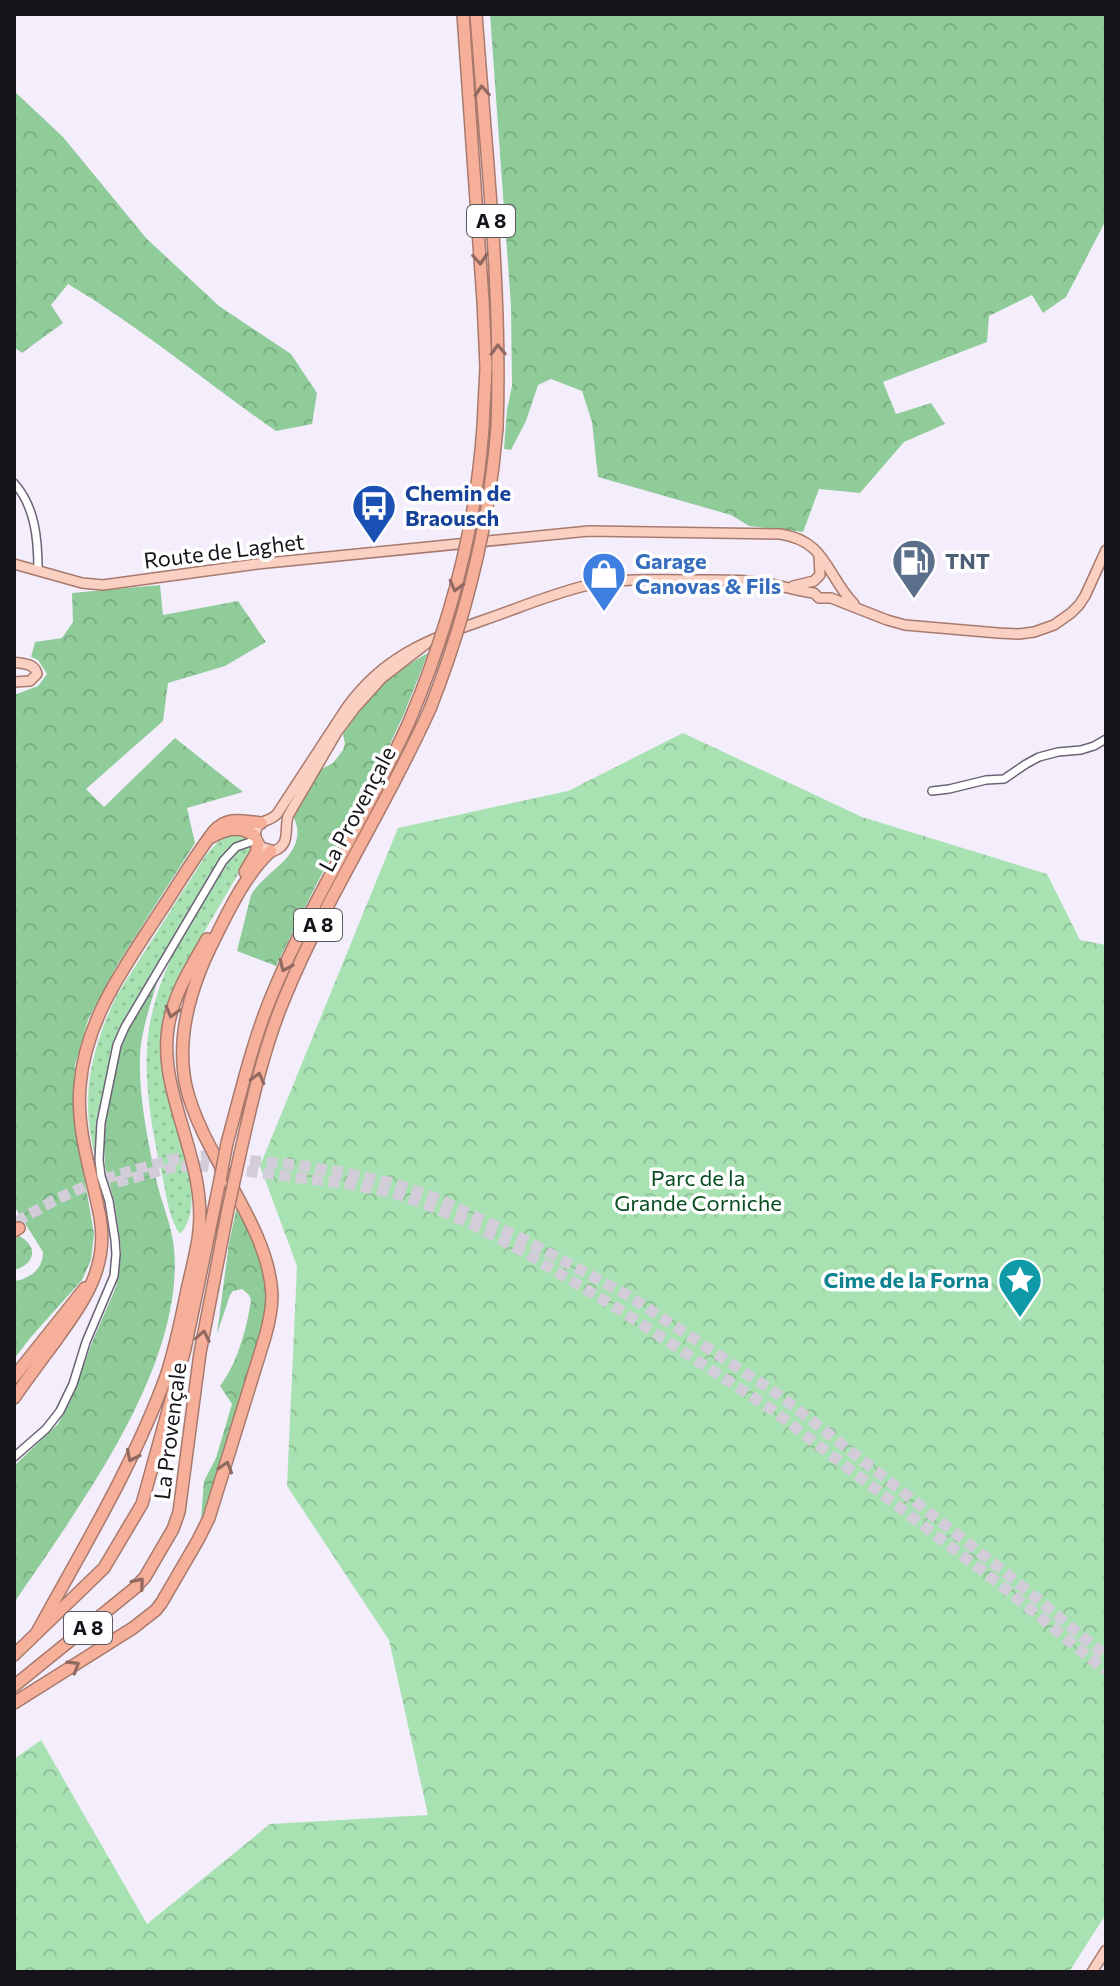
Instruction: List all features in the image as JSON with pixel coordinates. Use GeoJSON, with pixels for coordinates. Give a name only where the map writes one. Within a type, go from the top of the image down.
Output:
{"type":"FeatureCollection","features":[{"type":"Feature","properties":{"kind":"highway","name":"La Provençale"},"geometry":{"type":"LineString","coordinates":[[14,1655],[104,1568],[142,1504],[185,1349],[227,1143],[256,1041],[279,978],[311,911],[409,722],[432,665],[457,585],[476,496],[486,367],[463,14]]}},
{"type":"Feature","properties":{"kind":"highway","name":"La Provençale"},"geometry":{"type":"LineString","coordinates":[[14,1686],[135,1588],[145,1577],[173,1529],[182,1501],[200,1353],[260,1069],[293,979],[402,768],[430,709],[457,634],[478,558],[492,478],[499,365],[476,14]]}},
{"type":"Feature","properties":{"kind":"highway"},"geometry":{"type":"LineString","coordinates":[[14,1398],[79,1309],[100,1261],[102,1230],[82,1131],[80,1087],[87,1043],[95,1021],[112,987],[208,839],[221,824],[229,820],[261,823]]}},
{"type":"Feature","properties":{"kind":"highway"},"geometry":{"type":"LineString","coordinates":[[36,1634],[136,1450],[172,1357],[197,1247],[201,1216],[196,1174],[169,1070],[168,1028],[185,978],[252,861],[256,840],[246,831],[238,829],[227,830],[208,839]]}},
{"type":"Feature","properties":{"kind":"highway"},"geometry":{"type":"LineString","coordinates":[[14,1703],[133,1628],[162,1602],[209,1518],[265,1337],[272,1295],[264,1259],[248,1218],[203,1133],[185,1077],[183,1044],[186,1016],[198,974],[248,880],[271,851]]}},
{"type":"Feature","properties":{"kind":"highway"},"geometry":{"type":"LineString","coordinates":[[14,1377],[94,1279]]}},
{"type":"Feature","properties":{"kind":"main road","name":"Route de Laghet"},"geometry":{"type":"LineString","coordinates":[[14,564],[82,583],[103,585],[257,564],[589,531],[735,532],[794,536],[818,553]]}},
{"type":"Feature","properties":{"kind":"main road"},"geometry":{"type":"LineString","coordinates":[[426,644],[382,678],[337,732],[292,807],[284,845],[271,851],[261,847],[256,840],[256,829],[261,823],[273,819],[286,803],[358,693],[396,658],[411,649],[465,627],[544,598],[602,583],[639,580],[759,581],[814,593],[819,598],[831,598],[905,625],[1019,634],[1054,625],[1071,613],[1085,596],[1106,550]]}},
{"type":"Feature","properties":{"kind":"main road"},"geometry":{"type":"LineString","coordinates":[[818,553],[838,586],[856,607]]}},
{"type":"Feature","properties":{"kind":"main road"},"geometry":{"type":"LineString","coordinates":[[814,593],[820,561],[818,553]]}},
{"type":"Feature","properties":{"kind":"main road"},"geometry":{"type":"LineString","coordinates":[[789,587],[831,575]]}},
{"type":"Feature","properties":{"kind":"main road"},"geometry":{"type":"LineString","coordinates":[[831,598],[838,586]]}},
{"type":"Feature","properties":{"kind":"main road"},"geometry":{"type":"LineString","coordinates":[[14,662],[30,665],[37,674],[30,681],[14,682]]}},
{"type":"Feature","properties":{"kind":"main road"},"geometry":{"type":"LineString","coordinates":[[273,819],[281,822],[286,829]]}},
{"type":"Feature","properties":{"kind":"main road"},"geometry":{"type":"LineString","coordinates":[[1092,1972],[1106,1950]]}},
{"type":"Feature","properties":{"kind":"street"},"geometry":{"type":"LineString","coordinates":[[14,483],[22,491],[34,523],[38,569]]}},
{"type":"Feature","properties":{"kind":"street"},"geometry":{"type":"LineString","coordinates":[[932,791],[1004,779],[1039,757],[1081,750],[1106,739]]}},
{"type":"Feature","properties":{"kind":"street"},"geometry":{"type":"LineString","coordinates":[[14,1457],[46,1429],[60,1411],[114,1276],[115,1240],[99,1160],[105,1097],[121,1036],[223,861],[236,847],[256,840]]}},
{"type":"Feature","properties":{"kind":"green space"},"geometry":{"type":"Polygon","coordinates":[[[490,14],[1106,14],[1106,220],[1066,297],[1043,313],[1032,295],[989,316],[987,342],[883,382],[896,414],[931,403],[945,424],[904,442],[860,493],[819,489],[803,532],[749,526],[731,515],[598,477],[592,422],[582,391],[551,379],[538,385],[526,421],[511,450],[504,449],[512,386],[511,306],[490,14]]]}},
{"type":"Feature","properties":{"kind":"green space"},"geometry":{"type":"Polygon","coordinates":[[[14,91],[63,137],[146,238],[219,306],[291,354],[317,393],[312,424],[276,431],[121,318],[68,284],[51,305],[63,323],[22,353],[14,347],[14,91]]]}},
{"type":"Feature","properties":{"kind":"green space"},"geometry":{"type":"Polygon","coordinates":[[[160,585],[163,615],[238,601],[266,642],[225,666],[168,683],[163,721],[86,789],[104,807],[175,738],[243,792],[187,808],[195,843],[117,965],[88,1020],[75,1065],[73,1111],[94,1234],[91,1260],[82,1280],[14,1359],[14,1281],[34,1272],[41,1263],[43,1252],[14,1206],[14,695],[38,686],[47,674],[38,660],[31,657],[35,642],[62,638],[73,622],[72,593],[160,585]]]}},
{"type":"Feature","properties":{"kind":"green space"},"geometry":{"type":"Polygon","coordinates":[[[428,653],[381,763],[276,966],[237,951],[251,895],[294,847],[297,827],[293,815],[320,770],[333,763],[343,750],[343,734],[380,688],[428,653]]]}},
{"type":"Feature","properties":{"kind":"green space","name":"Parc de la Grande Corniche"},"geometry":{"type":"Polygon","coordinates":[[[683,733],[862,817],[1047,874],[1080,940],[1106,945],[1106,1914],[1069,1972],[14,1972],[14,1759],[41,1740],[147,1924],[270,1824],[428,1815],[389,1640],[287,1486],[297,1266],[260,1166],[398,828],[568,791],[683,733]]]}},
{"type":"Feature","properties":{"kind":"green space"},"geometry":{"type":"Polygon","coordinates":[[[232,835],[246,839],[233,845],[218,863],[118,1033],[97,1116],[97,1165],[88,1111],[89,1089],[96,1047],[106,1020],[117,995],[206,855],[219,841],[232,835]]]}},
{"type":"Feature","properties":{"kind":"green space"},"geometry":{"type":"Polygon","coordinates":[[[247,846],[251,851],[196,946],[165,1022],[162,1046],[191,1178],[190,1215],[180,1234],[168,1204],[150,1110],[147,1064],[150,1024],[160,985],[181,938],[220,870],[232,856],[247,846]]]}},
{"type":"Feature","properties":{"kind":"green space"},"geometry":{"type":"Polygon","coordinates":[[[160,973],[145,1026],[140,1060],[147,1132],[174,1248],[173,1294],[163,1340],[145,1388],[96,1480],[14,1603],[14,1466],[58,1424],[70,1402],[116,1287],[121,1250],[115,1205],[105,1166],[107,1113],[127,1029],[160,973]]]}},
{"type":"Feature","properties":{"kind":"green space"},"geometry":{"type":"Polygon","coordinates":[[[237,1206],[261,1264],[266,1289],[265,1311],[263,1327],[211,1496],[201,1519],[204,1481],[216,1458],[232,1404],[220,1386],[240,1345],[251,1300],[242,1289],[233,1291],[217,1334],[237,1206]]]}},
{"type":"Feature","properties":{"kind":"green space"},"geometry":{"type":"Polygon","coordinates":[[[19,1236],[30,1245],[32,1255],[26,1264],[14,1270],[14,1238],[19,1236]]]}},
{"type":"Feature","properties":{"kind":"tunnel"},"geometry":{"type":"LineString","coordinates":[[16,1222],[97,1181],[173,1159],[204,1156],[346,1173],[393,1183],[436,1198],[525,1240],[629,1296],[779,1395],[1001,1569],[1106,1656]]}},
{"type":"Feature","properties":{"kind":"tunnel"},"geometry":{"type":"LineString","coordinates":[[117,1182],[175,1167],[206,1166],[349,1184],[393,1193],[465,1221],[519,1249],[617,1308],[771,1409],[997,1582],[1106,1671]]}},
{"type":"Feature","properties":{"kind":"place","name":"Chemin de Braousch"},"geometry":{"type":"Point","coordinates":[374,545]}},
{"type":"Feature","properties":{"kind":"place","name":"TNT"},"geometry":{"type":"Point","coordinates":[914,600]}},
{"type":"Feature","properties":{"kind":"place","name":"Garage Canovas & Fils"},"geometry":{"type":"Point","coordinates":[604,613]}},
{"type":"Feature","properties":{"kind":"place","name":"Cime de la Forna"},"geometry":{"type":"Point","coordinates":[1020,1319]}}]}
